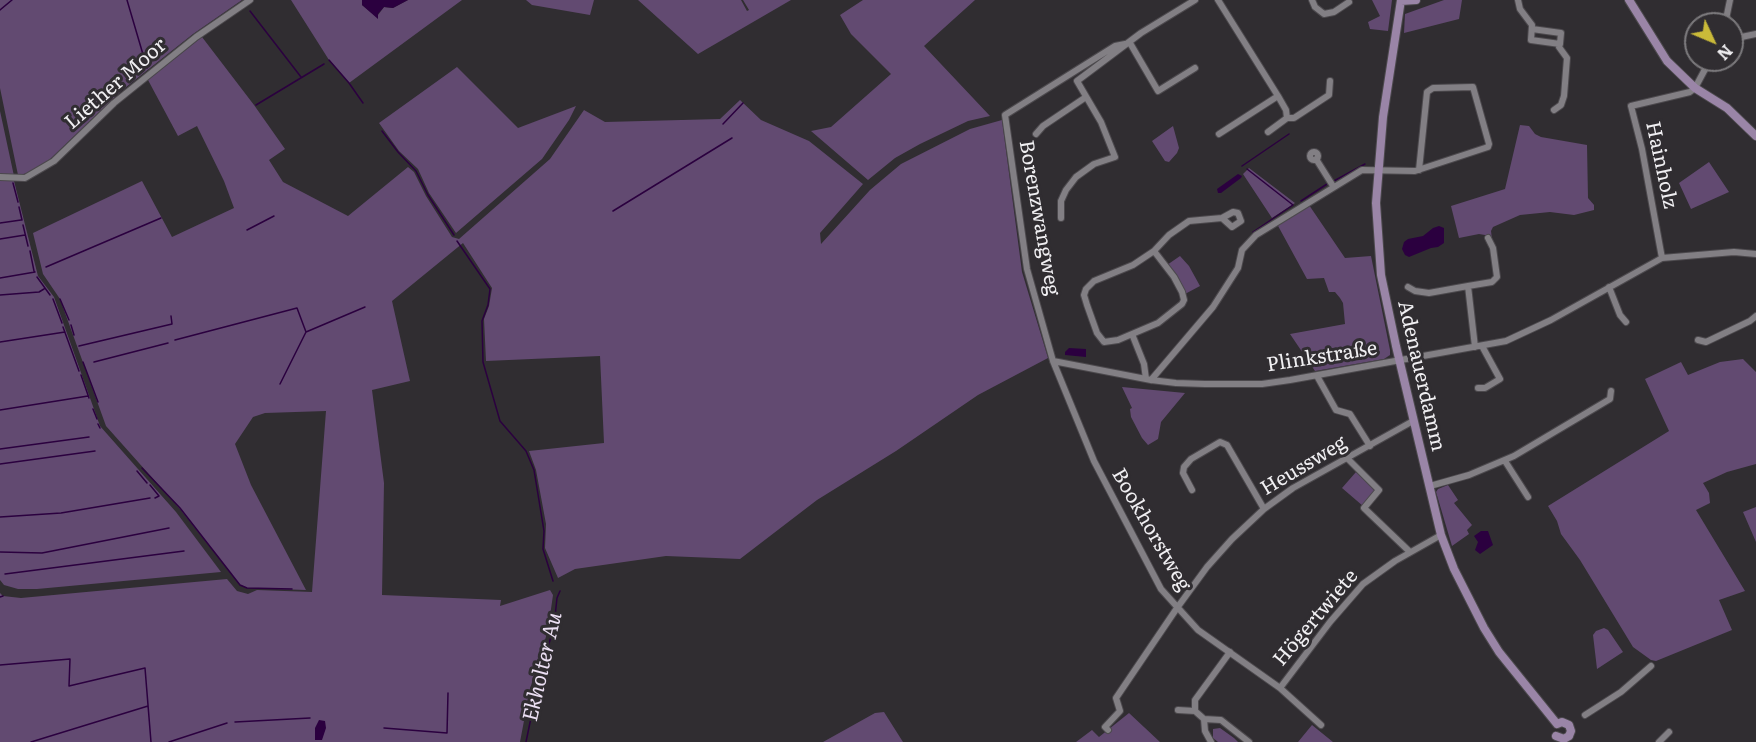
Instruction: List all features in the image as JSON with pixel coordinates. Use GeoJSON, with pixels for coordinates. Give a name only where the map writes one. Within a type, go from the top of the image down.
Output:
{"type":"FeatureCollection","features":[{"type":"Feature","properties":{"kind":"street","name":"Liether Moor"},"geometry":{"type":"LineString","coordinates":[[0,177],[25,178],[54,161],[114,103],[196,37],[250,0]]}},
{"type":"Feature","properties":{"kind":"street"},"geometry":{"type":"LineString","coordinates":[[1060,218],[1061,201],[1076,177],[1094,164],[1115,157],[1101,122],[1077,81],[1195,0]]}},
{"type":"Feature","properties":{"kind":"street"},"geometry":{"type":"LineString","coordinates":[[1218,0],[1278,96],[1286,110],[1287,118]]}},
{"type":"Feature","properties":{"kind":"street"},"geometry":{"type":"LineString","coordinates":[[1312,0],[1315,7],[1324,14],[1334,12],[1349,2]]}},
{"type":"Feature","properties":{"kind":"street"},"geometry":{"type":"LineString","coordinates":[[1401,0],[1416,0]]}},
{"type":"Feature","properties":{"kind":"street","name":"Adenauerdamm"},"geometry":{"type":"LineString","coordinates":[[1401,0],[1387,84],[1377,170],[1376,203],[1381,275],[1441,535],[1464,590],[1484,628],[1517,676],[1557,724]]}},
{"type":"Feature","properties":{"kind":"street"},"geometry":{"type":"LineString","coordinates":[[1518,0],[1520,9],[1530,21],[1531,40],[1560,44]]}},
{"type":"Feature","properties":{"kind":"street"},"geometry":{"type":"LineString","coordinates":[[1629,0],[1662,56],[1695,88],[1727,108],[1756,136]]}},
{"type":"Feature","properties":{"kind":"street"},"geometry":{"type":"LineString","coordinates":[[1532,29],[1561,33],[1559,47],[1567,58],[1567,70],[1564,96],[1561,105],[1554,110]]}},
{"type":"Feature","properties":{"kind":"street"},"geometry":{"type":"LineString","coordinates":[[1130,43],[1158,91],[1195,68]]}},
{"type":"Feature","properties":{"kind":"street","name":"Borenzwangweg"},"geometry":{"type":"LineString","coordinates":[[1053,361],[1027,269],[1005,115],[1115,46],[1130,43]]}},
{"type":"Feature","properties":{"kind":"street"},"geometry":{"type":"LineString","coordinates":[[1695,88],[1704,72]]}},
{"type":"Feature","properties":{"kind":"street"},"geometry":{"type":"LineString","coordinates":[[1268,132],[1287,118],[1294,118],[1329,95],[1330,81]]}},
{"type":"Feature","properties":{"kind":"street"},"geometry":{"type":"LineString","coordinates":[[1148,380],[1214,307],[1238,268],[1242,250],[1256,235],[1362,170],[1419,170],[1488,147],[1473,87],[1433,88],[1426,92],[1419,170]]}},
{"type":"Feature","properties":{"kind":"street","name":"Hainholz"},"geometry":{"type":"LineString","coordinates":[[1662,258],[1642,149],[1631,106],[1684,95],[1695,88]]}},
{"type":"Feature","properties":{"kind":"street"},"geometry":{"type":"LineString","coordinates":[[1219,134],[1278,96]]}},
{"type":"Feature","properties":{"kind":"street"},"geometry":{"type":"LineString","coordinates":[[1036,134],[1043,126],[1086,97]]}},
{"type":"Feature","properties":{"kind":"street"},"geometry":{"type":"LineString","coordinates":[[1316,159],[1333,186]]}},
{"type":"Feature","properties":{"kind":"street"},"geometry":{"type":"LineString","coordinates":[[1154,251],[1174,277],[1184,300],[1178,309],[1158,323],[1108,343],[1104,342],[1097,333],[1084,295],[1089,285],[1133,265],[1154,251],[1182,224],[1198,219],[1222,218]]}},
{"type":"Feature","properties":{"kind":"street"},"geometry":{"type":"LineString","coordinates":[[1408,287],[1414,291],[1430,293],[1492,282],[1497,277],[1493,248],[1488,238]]}},
{"type":"Feature","properties":{"kind":"street","name":"Plinkstraße"},"geometry":{"type":"LineString","coordinates":[[1053,361],[1148,380],[1205,384],[1262,384],[1317,376],[1506,341],[1531,330],[1662,258],[1734,252],[1756,254]]}},
{"type":"Feature","properties":{"kind":"street"},"geometry":{"type":"LineString","coordinates":[[1468,286],[1478,346],[1500,379],[1485,388],[1478,388]]}},
{"type":"Feature","properties":{"kind":"street"},"geometry":{"type":"LineString","coordinates":[[1609,287],[1620,315],[1626,322]]}},
{"type":"Feature","properties":{"kind":"street"},"geometry":{"type":"LineString","coordinates":[[1698,340],[1706,342],[1756,316]]}},
{"type":"Feature","properties":{"kind":"street"},"geometry":{"type":"LineString","coordinates":[[1132,334],[1148,380]]}},
{"type":"Feature","properties":{"kind":"street","name":"Bookhorstweg"},"geometry":{"type":"LineString","coordinates":[[1053,361],[1098,471],[1161,589],[1198,630],[1281,688],[1321,725]]}},
{"type":"Feature","properties":{"kind":"street"},"geometry":{"type":"LineString","coordinates":[[1317,376],[1336,410],[1350,414],[1370,446]]}},
{"type":"Feature","properties":{"kind":"street"},"geometry":{"type":"LineString","coordinates":[[1430,486],[1461,478],[1505,461],[1610,399],[1611,391]]}},
{"type":"Feature","properties":{"kind":"street","name":"Heussweg"},"geometry":{"type":"LineString","coordinates":[[1108,730],[1105,727],[1120,711],[1116,698],[1177,608],[1207,567],[1232,539],[1264,508],[1293,488],[1413,421]]}},
{"type":"Feature","properties":{"kind":"street"},"geometry":{"type":"LineString","coordinates":[[1192,490],[1183,472],[1184,467],[1191,459],[1220,442],[1227,445],[1264,508]]}},
{"type":"Feature","properties":{"kind":"street"},"geometry":{"type":"LineString","coordinates":[[1348,459],[1379,490],[1364,508],[1410,552]]}},
{"type":"Feature","properties":{"kind":"street"},"geometry":{"type":"LineString","coordinates":[[1505,461],[1528,496]]}},
{"type":"Feature","properties":{"kind":"street","name":"Högertwiete"},"geometry":{"type":"LineString","coordinates":[[1281,688],[1356,591],[1374,574],[1441,535]]}},
{"type":"Feature","properties":{"kind":"street"},"geometry":{"type":"LineString","coordinates":[[1195,711],[1195,700],[1230,652]]}},
{"type":"Feature","properties":{"kind":"street"},"geometry":{"type":"LineString","coordinates":[[1584,715],[1621,692],[1651,666]]}},
{"type":"Feature","properties":{"kind":"street"},"geometry":{"type":"LineString","coordinates":[[1178,710],[1195,711],[1204,719],[1221,720],[1249,742]]}},
{"type":"Feature","properties":{"kind":"street"},"geometry":{"type":"LineString","coordinates":[[1204,719],[1205,731],[1211,742]]}},
{"type":"Feature","properties":{"kind":"street","name":"Adenauerdamm"},"geometry":{"type":"LineString","coordinates":[[1562,722],[1569,725],[1572,739],[1552,739],[1557,724],[1562,722]]}},
{"type":"Feature","properties":{"kind":"street"},"geometry":{"type":"LineString","coordinates":[[1659,742],[1669,732]]}},
{"type":"Feature","properties":{"kind":"shaded area"},"geometry":{"type":"Polygon","coordinates":[[[0,0],[242,0],[193,34],[121,91],[46,163],[34,172],[18,175],[0,88],[0,0]]]}},
{"type":"Feature","properties":{"kind":"shaded area"},"geometry":{"type":"Polygon","coordinates":[[[291,0],[362,0],[362,5],[378,18],[384,7],[393,8],[408,0],[462,0],[349,83],[329,60],[291,0]]]}},
{"type":"Feature","properties":{"kind":"shaded area"},"geometry":{"type":"Polygon","coordinates":[[[362,0],[408,0],[393,8],[384,7],[378,14],[378,19],[362,5],[362,0]]]}},
{"type":"Feature","properties":{"kind":"shaded area"},"geometry":{"type":"Polygon","coordinates":[[[526,0],[594,0],[590,15],[532,5],[526,0]]]}},
{"type":"Feature","properties":{"kind":"shaded area"},"geometry":{"type":"Polygon","coordinates":[[[638,0],[741,0],[747,11],[749,10],[743,0],[791,0],[698,54],[638,0]]]}},
{"type":"Feature","properties":{"kind":"shaded area"},"geometry":{"type":"Polygon","coordinates":[[[863,0],[975,0],[924,46],[990,116],[968,121],[920,144],[895,158],[868,180],[811,131],[831,127],[891,74],[851,34],[840,15],[863,0]]]}},
{"type":"Feature","properties":{"kind":"shaded area"},"geometry":{"type":"Polygon","coordinates":[[[1372,0],[1392,0],[1388,31],[1370,29],[1368,22],[1380,16],[1372,0]]]}},
{"type":"Feature","properties":{"kind":"shaded area"},"geometry":{"type":"Polygon","coordinates":[[[1444,0],[1462,0],[1459,19],[1404,33],[1405,14],[1444,0]]]}},
{"type":"Feature","properties":{"kind":"shaded area"},"geometry":{"type":"Polygon","coordinates":[[[202,37],[285,149],[269,160],[283,182],[348,216],[408,167],[414,172],[452,237],[459,239],[550,159],[584,110],[605,122],[720,119],[740,100],[761,120],[809,141],[863,184],[820,233],[821,244],[870,190],[901,164],[970,129],[1002,120],[1022,272],[1048,358],[978,395],[896,451],[817,500],[740,559],[666,556],[575,569],[558,578],[545,548],[546,524],[536,470],[529,451],[604,443],[600,356],[486,361],[484,319],[492,288],[463,243],[392,301],[410,381],[372,390],[384,483],[382,595],[501,600],[500,606],[550,590],[553,595],[548,630],[530,689],[520,742],[0,742],[0,593],[3,596],[21,598],[227,579],[237,591],[248,594],[257,590],[312,592],[326,411],[265,413],[253,417],[235,444],[251,485],[306,590],[247,588],[240,585],[180,509],[106,426],[60,299],[43,274],[33,233],[142,181],[172,237],[234,208],[224,181],[197,126],[178,136],[148,80],[202,37]]]}},
{"type":"Feature","properties":{"kind":"shaded area"},"geometry":{"type":"Polygon","coordinates":[[[457,67],[518,128],[576,106],[542,159],[456,233],[429,193],[418,169],[399,151],[379,123],[457,67]]]}},
{"type":"Feature","properties":{"kind":"shaded area"},"geometry":{"type":"Polygon","coordinates":[[[0,111],[14,176],[0,175],[0,111]]]}},
{"type":"Feature","properties":{"kind":"shaded area"},"geometry":{"type":"Polygon","coordinates":[[[1520,125],[1529,126],[1535,134],[1541,137],[1587,145],[1588,198],[1594,205],[1594,210],[1574,215],[1550,212],[1520,215],[1493,227],[1492,239],[1486,240],[1485,235],[1479,234],[1459,238],[1451,206],[1505,189],[1520,125]]]}},
{"type":"Feature","properties":{"kind":"shaded area"},"geometry":{"type":"Polygon","coordinates":[[[1173,126],[1179,148],[1169,162],[1165,161],[1152,141],[1173,126]]]}},
{"type":"Feature","properties":{"kind":"shaded area"},"geometry":{"type":"Polygon","coordinates":[[[1709,162],[1729,192],[1691,209],[1679,183],[1709,162]]]}},
{"type":"Feature","properties":{"kind":"shaded area"},"geometry":{"type":"Polygon","coordinates":[[[1249,168],[1295,203],[1272,218],[1243,174],[1249,168]]]}},
{"type":"Feature","properties":{"kind":"shaded area"},"geometry":{"type":"Polygon","coordinates":[[[1238,174],[1242,176],[1241,178],[1218,193],[1217,189],[1238,174]]]}},
{"type":"Feature","properties":{"kind":"shaded area"},"geometry":{"type":"Polygon","coordinates":[[[0,180],[14,181],[38,276],[54,297],[100,426],[176,512],[221,572],[37,589],[18,589],[4,585],[0,580],[0,180]]]}},
{"type":"Feature","properties":{"kind":"shaded area"},"geometry":{"type":"Polygon","coordinates":[[[1309,205],[1345,258],[1371,256],[1390,350],[1390,355],[1384,359],[1315,371],[1290,334],[1345,324],[1343,303],[1340,298],[1335,292],[1329,292],[1324,278],[1307,279],[1277,224],[1309,205]]]}},
{"type":"Feature","properties":{"kind":"shaded area"},"geometry":{"type":"Polygon","coordinates":[[[1439,226],[1444,228],[1444,243],[1409,257],[1405,255],[1402,249],[1404,242],[1423,236],[1439,226]]]}},
{"type":"Feature","properties":{"kind":"shaded area"},"geometry":{"type":"Polygon","coordinates":[[[1180,256],[1189,266],[1200,286],[1185,294],[1167,265],[1180,256]]]}},
{"type":"Feature","properties":{"kind":"shaded area"},"geometry":{"type":"Polygon","coordinates":[[[1069,348],[1086,349],[1086,357],[1065,355],[1069,348]]]}},
{"type":"Feature","properties":{"kind":"shaded area"},"geometry":{"type":"Polygon","coordinates":[[[1743,359],[1756,372],[1756,464],[1727,472],[1703,483],[1709,493],[1710,503],[1696,510],[1745,591],[1719,600],[1732,630],[1656,661],[1651,660],[1633,647],[1580,560],[1561,534],[1557,521],[1548,506],[1669,431],[1645,379],[1681,362],[1688,375],[1720,362],[1743,359]]]}},
{"type":"Feature","properties":{"kind":"shaded area"},"geometry":{"type":"Polygon","coordinates":[[[1122,387],[1185,393],[1161,422],[1158,439],[1148,445],[1131,417],[1130,409],[1132,408],[1122,387]]]}},
{"type":"Feature","properties":{"kind":"shaded area"},"geometry":{"type":"Polygon","coordinates":[[[1356,472],[1376,490],[1363,506],[1342,488],[1356,472]]]}},
{"type":"Feature","properties":{"kind":"shaded area"},"geometry":{"type":"Polygon","coordinates":[[[1448,485],[1458,500],[1454,503],[1472,525],[1467,530],[1469,534],[1452,546],[1436,492],[1448,485]]]}},
{"type":"Feature","properties":{"kind":"shaded area"},"geometry":{"type":"Polygon","coordinates":[[[1756,507],[1756,542],[1743,512],[1756,507]]]}},
{"type":"Feature","properties":{"kind":"shaded area"},"geometry":{"type":"Polygon","coordinates":[[[1481,531],[1488,531],[1493,545],[1480,554],[1475,550],[1478,542],[1474,536],[1481,531]]]}},
{"type":"Feature","properties":{"kind":"shaded area"},"geometry":{"type":"Polygon","coordinates":[[[1604,628],[1608,630],[1623,652],[1597,669],[1593,635],[1604,628]]]}},
{"type":"Feature","properties":{"kind":"shaded area"},"geometry":{"type":"Polygon","coordinates":[[[884,712],[903,742],[823,742],[875,713],[884,712]]]}},
{"type":"Feature","properties":{"kind":"shaded area"},"geometry":{"type":"Polygon","coordinates":[[[1129,713],[1160,742],[1076,742],[1092,730],[1099,737],[1129,713]]]}},
{"type":"Feature","properties":{"kind":"shaded area"},"geometry":{"type":"Polygon","coordinates":[[[319,720],[325,721],[326,728],[322,740],[315,740],[315,728],[319,720]]]}},
{"type":"Feature","properties":{"kind":"shaded area"},"geometry":{"type":"Polygon","coordinates":[[[1312,725],[1333,742],[1298,742],[1312,725]]]}},
{"type":"Feature","properties":{"kind":"shaded area"},"geometry":{"type":"Polygon","coordinates":[[[1220,728],[1238,742],[1218,742],[1213,738],[1213,729],[1220,728]]]}},
{"type":"Feature","properties":{"kind":"waterway"},"geometry":{"type":"LineString","coordinates":[[0,10],[12,0]]}},
{"type":"Feature","properties":{"kind":"waterway"},"geometry":{"type":"LineString","coordinates":[[127,0],[147,68]]}},
{"type":"Feature","properties":{"kind":"waterway"},"geometry":{"type":"LineString","coordinates":[[250,11],[301,77]]}},
{"type":"Feature","properties":{"kind":"waterway"},"geometry":{"type":"LineString","coordinates":[[329,60],[363,103]]}},
{"type":"Feature","properties":{"kind":"waterway"},"geometry":{"type":"LineString","coordinates":[[256,105],[324,64]]}},
{"type":"Feature","properties":{"kind":"waterway"},"geometry":{"type":"LineString","coordinates":[[723,124],[743,103]]}},
{"type":"Feature","properties":{"kind":"waterway","name":"Ekholter Au"},"geometry":{"type":"LineString","coordinates":[[382,131],[416,171],[428,195],[454,235]]}},
{"type":"Feature","properties":{"kind":"waterway"},"geometry":{"type":"LineString","coordinates":[[1242,166],[1289,134]]}},
{"type":"Feature","properties":{"kind":"waterway"},"geometry":{"type":"LineString","coordinates":[[613,211],[732,138]]}},
{"type":"Feature","properties":{"kind":"waterway"},"geometry":{"type":"LineString","coordinates":[[1332,182],[1365,164]]}},
{"type":"Feature","properties":{"kind":"waterway"},"geometry":{"type":"LineString","coordinates":[[1247,169],[1293,205],[1253,232]]}},
{"type":"Feature","properties":{"kind":"waterway"},"geometry":{"type":"LineString","coordinates":[[13,183],[18,202]]}},
{"type":"Feature","properties":{"kind":"waterway"},"geometry":{"type":"LineString","coordinates":[[1301,201],[1327,184]]}},
{"type":"Feature","properties":{"kind":"waterway"},"geometry":{"type":"LineString","coordinates":[[19,207],[22,220]]}},
{"type":"Feature","properties":{"kind":"waterway"},"geometry":{"type":"LineString","coordinates":[[247,230],[274,216]]}},
{"type":"Feature","properties":{"kind":"waterway"},"geometry":{"type":"LineString","coordinates":[[46,267],[161,218]]}},
{"type":"Feature","properties":{"kind":"waterway"},"geometry":{"type":"LineString","coordinates":[[0,223],[21,220]]}},
{"type":"Feature","properties":{"kind":"waterway"},"geometry":{"type":"LineString","coordinates":[[23,225],[28,246]]}},
{"type":"Feature","properties":{"kind":"waterway"},"geometry":{"type":"LineString","coordinates":[[0,239],[25,235]]}},
{"type":"Feature","properties":{"kind":"waterway","name":"Ekholter Au"},"geometry":{"type":"LineString","coordinates":[[457,241],[490,289],[488,305],[482,321],[483,362],[500,421],[526,451],[534,470],[544,531],[543,549],[553,581]]}},
{"type":"Feature","properties":{"kind":"waterway"},"geometry":{"type":"LineString","coordinates":[[30,251],[34,271]]}},
{"type":"Feature","properties":{"kind":"waterway"},"geometry":{"type":"LineString","coordinates":[[0,278],[35,272]]}},
{"type":"Feature","properties":{"kind":"waterway"},"geometry":{"type":"LineString","coordinates":[[37,277],[50,295]]}},
{"type":"Feature","properties":{"kind":"waterway"},"geometry":{"type":"LineString","coordinates":[[0,295],[39,292],[44,289]]}},
{"type":"Feature","properties":{"kind":"waterway"},"geometry":{"type":"LineString","coordinates":[[53,299],[62,323]]}},
{"type":"Feature","properties":{"kind":"waterway"},"geometry":{"type":"LineString","coordinates":[[60,299],[69,320]]}},
{"type":"Feature","properties":{"kind":"waterway"},"geometry":{"type":"LineString","coordinates":[[175,340],[297,308],[306,332],[365,307]]}},
{"type":"Feature","properties":{"kind":"waterway"},"geometry":{"type":"LineString","coordinates":[[79,346],[172,324],[171,316]]}},
{"type":"Feature","properties":{"kind":"waterway"},"geometry":{"type":"LineString","coordinates":[[71,325],[74,335]]}},
{"type":"Feature","properties":{"kind":"waterway"},"geometry":{"type":"LineString","coordinates":[[63,327],[79,371]]}},
{"type":"Feature","properties":{"kind":"waterway"},"geometry":{"type":"LineString","coordinates":[[0,342],[65,332]]}},
{"type":"Feature","properties":{"kind":"waterway"},"geometry":{"type":"LineString","coordinates":[[280,384],[306,332]]}},
{"type":"Feature","properties":{"kind":"waterway"},"geometry":{"type":"LineString","coordinates":[[94,362],[168,343]]}},
{"type":"Feature","properties":{"kind":"waterway"},"geometry":{"type":"LineString","coordinates":[[83,362],[98,402]]}},
{"type":"Feature","properties":{"kind":"waterway"},"geometry":{"type":"LineString","coordinates":[[81,375],[89,398]]}},
{"type":"Feature","properties":{"kind":"waterway"},"geometry":{"type":"LineString","coordinates":[[0,410],[88,396]]}},
{"type":"Feature","properties":{"kind":"waterway"},"geometry":{"type":"LineString","coordinates":[[93,409],[97,419]]}},
{"type":"Feature","properties":{"kind":"waterway"},"geometry":{"type":"LineString","coordinates":[[98,424],[100,428]]}},
{"type":"Feature","properties":{"kind":"waterway"},"geometry":{"type":"LineString","coordinates":[[0,449],[89,437]]}},
{"type":"Feature","properties":{"kind":"waterway"},"geometry":{"type":"LineString","coordinates":[[0,464],[95,451]]}},
{"type":"Feature","properties":{"kind":"waterway"},"geometry":{"type":"LineString","coordinates":[[142,468],[180,508],[240,585],[247,588],[292,589]]}},
{"type":"Feature","properties":{"kind":"waterway"},"geometry":{"type":"LineString","coordinates":[[137,471],[147,483]]}},
{"type":"Feature","properties":{"kind":"waterway"},"geometry":{"type":"LineString","coordinates":[[150,485],[159,496],[155,498]]}},
{"type":"Feature","properties":{"kind":"waterway"},"geometry":{"type":"LineString","coordinates":[[0,517],[61,513],[150,498]]}},
{"type":"Feature","properties":{"kind":"waterway"},"geometry":{"type":"LineString","coordinates":[[0,552],[42,553],[169,528]]}},
{"type":"Feature","properties":{"kind":"waterway"},"geometry":{"type":"LineString","coordinates":[[5,574],[184,551]]}},
{"type":"Feature","properties":{"kind":"waterway","name":"Ekholter Au"},"geometry":{"type":"LineString","coordinates":[[526,742],[539,679],[554,626],[560,591]]}},
{"type":"Feature","properties":{"kind":"waterway"},"geometry":{"type":"LineString","coordinates":[[0,665],[70,659],[69,686],[145,668],[151,742]]}},
{"type":"Feature","properties":{"kind":"waterway"},"geometry":{"type":"LineString","coordinates":[[384,728],[447,733],[448,693]]}},
{"type":"Feature","properties":{"kind":"waterway"},"geometry":{"type":"LineString","coordinates":[[31,742],[148,706]]}},
{"type":"Feature","properties":{"kind":"waterway"},"geometry":{"type":"LineString","coordinates":[[235,722],[310,718]]}},
{"type":"Feature","properties":{"kind":"waterway"},"geometry":{"type":"LineString","coordinates":[[169,742],[227,723]]}}]}
